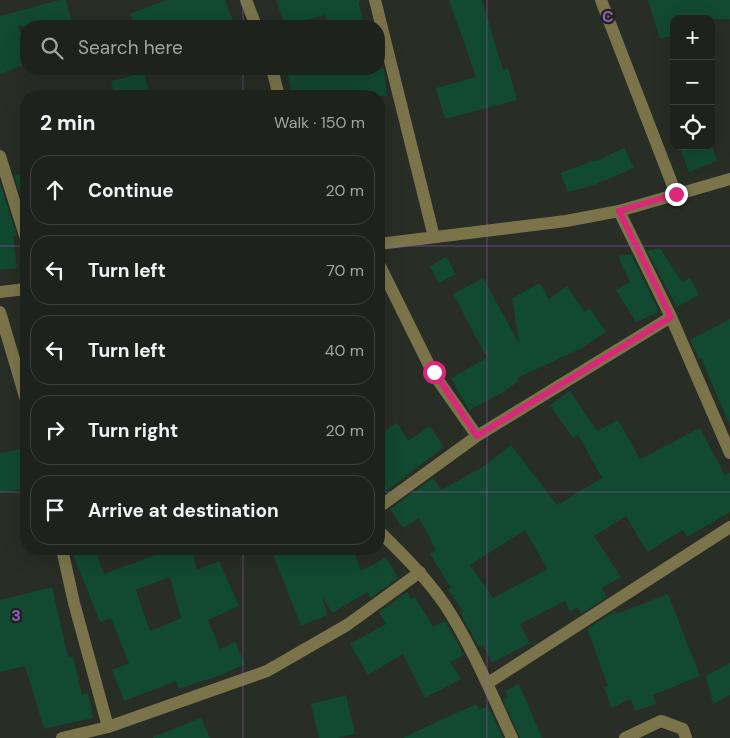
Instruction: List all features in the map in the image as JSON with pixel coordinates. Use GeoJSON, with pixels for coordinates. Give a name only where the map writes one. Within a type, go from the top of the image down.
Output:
{"type":"FeatureCollection","features":[{"type":"Feature","properties":{"kind":"street"},"geometry":{"type":"LineString","coordinates":[[246,0],[254,20]]}},
{"type":"Feature","properties":{"kind":"street"},"geometry":{"type":"LineString","coordinates":[[375,0],[380,20]]}},
{"type":"Feature","properties":{"kind":"street"},"geometry":{"type":"LineString","coordinates":[[601,0],[676,194]]}},
{"type":"Feature","properties":{"kind":"street"},"geometry":{"type":"LineString","coordinates":[[385,40],[434,237]]}},
{"type":"Feature","properties":{"kind":"street"},"geometry":{"type":"LineString","coordinates":[[274,75],[277,90]]}},
{"type":"Feature","properties":{"kind":"street"},"geometry":{"type":"LineString","coordinates":[[0,156],[20,220]]}},
{"type":"Feature","properties":{"kind":"street"},"geometry":{"type":"LineString","coordinates":[[385,243],[566,221],[619,211],[730,179]]}},
{"type":"Feature","properties":{"kind":"street"},"geometry":{"type":"LineString","coordinates":[[619,211],[671,317],[730,453]]}},
{"type":"Feature","properties":{"kind":"street"},"geometry":{"type":"LineString","coordinates":[[385,276],[434,372],[477,436]]}},
{"type":"Feature","properties":{"kind":"street"},"geometry":{"type":"LineString","coordinates":[[0,292],[20,290]]}},
{"type":"Feature","properties":{"kind":"street"},"geometry":{"type":"LineString","coordinates":[[0,312],[20,380]]}},
{"type":"Feature","properties":{"kind":"street"},"geometry":{"type":"LineString","coordinates":[[385,503],[477,436],[671,317]]}},
{"type":"Feature","properties":{"kind":"street"},"geometry":{"type":"LineString","coordinates":[[488,683],[730,528]]}},
{"type":"Feature","properties":{"kind":"street"},"geometry":{"type":"LineString","coordinates":[[385,537],[420,572],[445,605],[488,683],[512,738]]}},
{"type":"Feature","properties":{"kind":"street"},"geometry":{"type":"LineString","coordinates":[[63,555],[74,602],[108,727]]}},
{"type":"Feature","properties":{"kind":"street"},"geometry":{"type":"LineString","coordinates":[[62,738],[108,727],[267,671],[347,624],[420,572]]}},
{"type":"Feature","properties":{"kind":"street"},"geometry":{"type":"LineString","coordinates":[[625,738],[661,721],[682,729],[686,738]]}},
{"type":"Feature","properties":{"kind":"building"},"geometry":{"type":"Polygon","coordinates":[[[66,0],[71,20],[20,20],[20,26],[18,26],[20,32],[20,66],[0,74],[0,16],[66,0]]]}},
{"type":"Feature","properties":{"kind":"building"},"geometry":{"type":"Polygon","coordinates":[[[166,0],[225,0],[233,20],[132,20],[130,14],[166,0]]]}},
{"type":"Feature","properties":{"kind":"building"},"geometry":{"type":"Polygon","coordinates":[[[276,0],[360,0],[359,4],[363,19],[326,20],[325,15],[307,20],[283,20],[276,0]]]}},
{"type":"Feature","properties":{"kind":"building"},"geometry":{"type":"Polygon","coordinates":[[[449,0],[482,0],[503,70],[508,68],[517,100],[445,119],[436,88],[476,77],[449,0]]]}},
{"type":"Feature","properties":{"kind":"building"},"geometry":{"type":"Polygon","coordinates":[[[648,0],[730,0],[730,19],[715,19],[715,15],[670,15],[670,36],[660,39],[648,0]]]}},
{"type":"Feature","properties":{"kind":"building"},"geometry":{"type":"Polygon","coordinates":[[[136,75],[145,75],[148,90],[113,90],[111,81],[136,75]]]}},
{"type":"Feature","properties":{"kind":"building"},"geometry":{"type":"Polygon","coordinates":[[[288,75],[385,75],[387,96],[385,96],[385,90],[291,90],[288,75]]]}},
{"type":"Feature","properties":{"kind":"building"},"geometry":{"type":"Polygon","coordinates":[[[624,148],[634,168],[594,185],[568,192],[560,173],[596,161],[624,148]]]}},
{"type":"Feature","properties":{"kind":"building"},"geometry":{"type":"Polygon","coordinates":[[[681,150],[713,150],[717,161],[689,172],[681,150]]]}},
{"type":"Feature","properties":{"kind":"building"},"geometry":{"type":"Polygon","coordinates":[[[20,174],[20,194],[14,175],[20,174]]]}},
{"type":"Feature","properties":{"kind":"building"},"geometry":{"type":"Polygon","coordinates":[[[0,183],[17,236],[13,236],[17,268],[0,270],[0,183]]]}},
{"type":"Feature","properties":{"kind":"building"},"geometry":{"type":"Polygon","coordinates":[[[660,248],[682,282],[690,278],[699,295],[677,307],[647,251],[660,248]]]}},
{"type":"Feature","properties":{"kind":"building"},"geometry":{"type":"Polygon","coordinates":[[[631,254],[659,312],[636,322],[616,290],[630,282],[618,256],[631,254]]]}},
{"type":"Feature","properties":{"kind":"building"},"geometry":{"type":"Polygon","coordinates":[[[446,257],[456,274],[439,283],[430,266],[446,257]]]}},
{"type":"Feature","properties":{"kind":"building"},"geometry":{"type":"Polygon","coordinates":[[[483,278],[519,343],[512,298],[540,283],[549,299],[567,286],[585,312],[590,308],[606,332],[580,349],[517,378],[519,381],[502,393],[469,410],[451,378],[487,358],[453,294],[483,278]]]}},
{"type":"Feature","properties":{"kind":"building"},"geometry":{"type":"Polygon","coordinates":[[[730,319],[730,426],[701,358],[699,359],[690,340],[730,319]]]}},
{"type":"Feature","properties":{"kind":"building"},"geometry":{"type":"Polygon","coordinates":[[[570,391],[597,431],[618,420],[640,459],[700,428],[725,475],[730,472],[730,512],[687,537],[683,530],[647,552],[626,516],[594,536],[621,577],[602,588],[607,597],[581,614],[578,607],[570,612],[565,601],[520,624],[530,643],[492,663],[483,645],[479,647],[460,613],[463,611],[448,590],[451,588],[430,554],[436,550],[419,518],[403,528],[390,509],[433,478],[441,490],[481,468],[511,445],[557,505],[602,478],[578,435],[573,438],[550,405],[570,391]],[[525,530],[470,565],[493,598],[547,569],[525,530]]]}},
{"type":"Feature","properties":{"kind":"building"},"geometry":{"type":"Polygon","coordinates":[[[397,423],[408,441],[430,426],[444,447],[385,492],[385,430],[397,423]]]}},
{"type":"Feature","properties":{"kind":"building"},"geometry":{"type":"Polygon","coordinates":[[[20,449],[20,489],[0,493],[0,453],[20,449]]]}},
{"type":"Feature","properties":{"kind":"building"},"geometry":{"type":"Polygon","coordinates":[[[73,555],[96,555],[104,574],[155,555],[193,555],[197,570],[219,561],[239,606],[208,620],[220,649],[235,642],[245,664],[221,675],[178,689],[176,681],[124,701],[112,670],[129,663],[111,618],[100,622],[73,555]],[[170,577],[136,590],[150,631],[181,618],[170,577]]]}},
{"type":"Feature","properties":{"kind":"building"},"geometry":{"type":"Polygon","coordinates":[[[273,555],[355,555],[361,571],[386,557],[398,578],[371,598],[367,592],[332,613],[323,597],[327,615],[301,626],[273,555]]]}},
{"type":"Feature","properties":{"kind":"building"},"geometry":{"type":"Polygon","coordinates":[[[52,587],[68,657],[73,656],[82,695],[88,693],[93,718],[44,729],[25,666],[0,672],[0,600],[52,587]]]}},
{"type":"Feature","properties":{"kind":"building"},"geometry":{"type":"Polygon","coordinates":[[[407,592],[411,599],[415,597],[433,627],[445,621],[464,655],[450,662],[461,679],[425,698],[403,654],[368,675],[350,644],[386,624],[379,612],[407,592]]]}},
{"type":"Feature","properties":{"kind":"building"},"geometry":{"type":"Polygon","coordinates":[[[668,594],[700,676],[653,695],[656,704],[635,711],[631,699],[612,708],[604,688],[608,686],[587,629],[615,611],[616,614],[668,594]]]}},
{"type":"Feature","properties":{"kind":"building"},"geometry":{"type":"Polygon","coordinates":[[[730,663],[730,695],[713,704],[706,676],[730,663]]]}},
{"type":"Feature","properties":{"kind":"building"},"geometry":{"type":"Polygon","coordinates":[[[519,684],[542,738],[520,738],[503,700],[508,698],[505,691],[519,684]]]}},
{"type":"Feature","properties":{"kind":"building"},"geometry":{"type":"Polygon","coordinates":[[[346,695],[355,734],[337,738],[319,738],[311,704],[346,695]]]}},
{"type":"Feature","properties":{"kind":"building"},"geometry":{"type":"Polygon","coordinates":[[[476,704],[479,710],[488,706],[503,738],[402,738],[476,704]]]}},
{"type":"Feature","properties":{"kind":"building"},"geometry":{"type":"Polygon","coordinates":[[[201,718],[210,738],[153,738],[153,737],[201,718]]]}},
{"type":"Feature","properties":{"kind":"route"},"geometry":{"type":"LineString","coordinates":[[434,372],[477,436],[671,317],[619,211],[676,194]]}}]}
